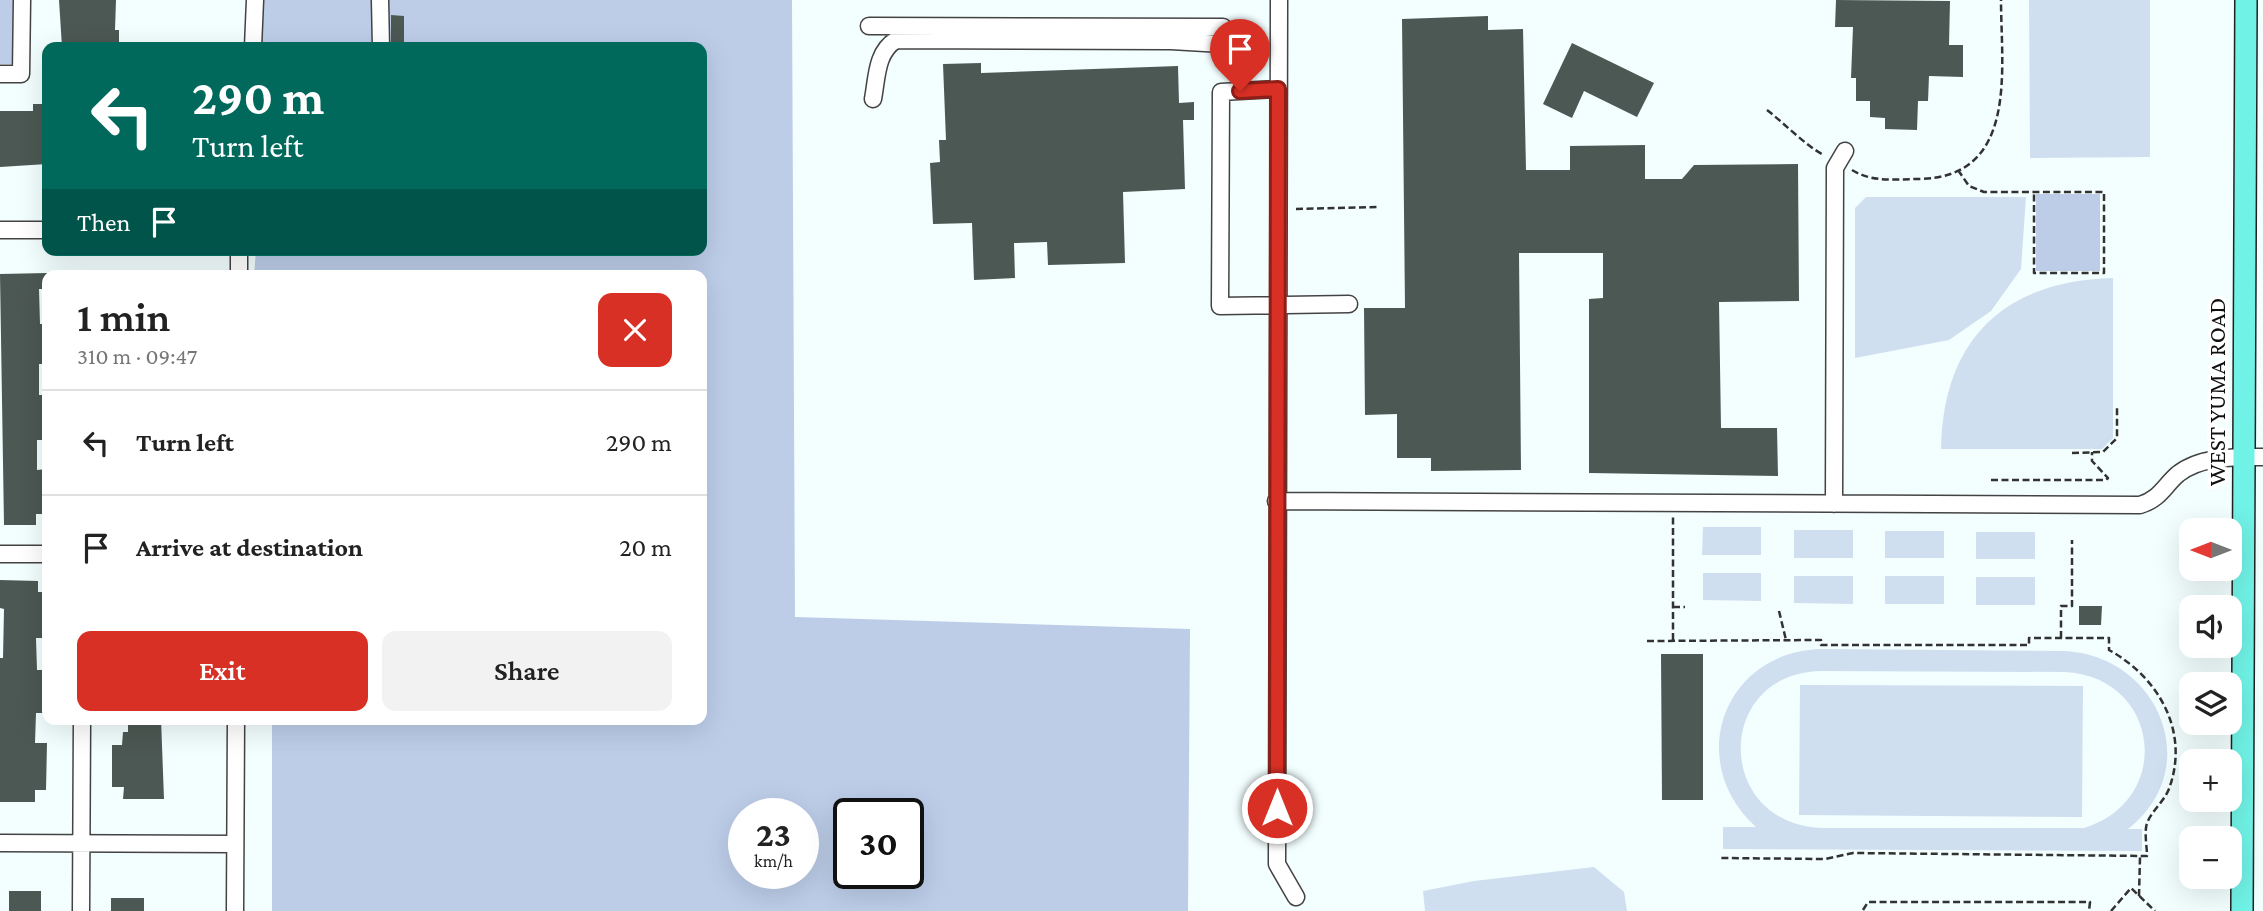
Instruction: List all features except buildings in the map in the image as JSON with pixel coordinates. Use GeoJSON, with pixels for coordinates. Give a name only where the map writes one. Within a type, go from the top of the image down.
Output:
{"type":"FeatureCollection","features":[{"type":"Feature","properties":{"kind":"main road","name":"WEST YUMA ROAD"},"geometry":{"type":"LineString","coordinates":[[2242,911],[2253,457],[2246,0]]}},
{"type":"Feature","properties":{"kind":"street"},"geometry":{"type":"LineString","coordinates":[[0,74],[22,74],[22,0]]}},
{"type":"Feature","properties":{"kind":"street"},"geometry":{"type":"LineString","coordinates":[[253,42],[255,0]]}},
{"type":"Feature","properties":{"kind":"street"},"geometry":{"type":"LineString","coordinates":[[380,0],[381,42]]}},
{"type":"Feature","properties":{"kind":"street"},"geometry":{"type":"LineString","coordinates":[[1279,0],[1277,864],[1296,897]]}},
{"type":"Feature","properties":{"kind":"street"},"geometry":{"type":"LineString","coordinates":[[869,26],[1223,27]]}},
{"type":"Feature","properties":{"kind":"street"},"geometry":{"type":"LineString","coordinates":[[873,99],[881,58],[887,46],[896,40],[1157,41],[1223,44]]}},
{"type":"Feature","properties":{"kind":"street"},"geometry":{"type":"LineString","coordinates":[[1278,89],[1221,92],[1220,306],[1349,304]]}},
{"type":"Feature","properties":{"kind":"street"},"geometry":{"type":"LineString","coordinates":[[1834,505],[1832,339],[1841,156]]}},
{"type":"Feature","properties":{"kind":"street"},"geometry":{"type":"LineString","coordinates":[[0,230],[42,230]]}},
{"type":"Feature","properties":{"kind":"street"},"geometry":{"type":"LineString","coordinates":[[1276,501],[2140,505],[2152,502],[2177,475],[2195,463],[2253,457]]}},
{"type":"Feature","properties":{"kind":"street"},"geometry":{"type":"LineString","coordinates":[[0,554],[42,554]]}},
{"type":"Feature","properties":{"kind":"street"},"geometry":{"type":"LineString","coordinates":[[82,725],[82,911]]}},
{"type":"Feature","properties":{"kind":"street"},"geometry":{"type":"LineString","coordinates":[[235,911],[236,725]]}},
{"type":"Feature","properties":{"kind":"street"},"geometry":{"type":"LineString","coordinates":[[0,843],[235,844]]}},
{"type":"Feature","properties":{"kind":"path"},"geometry":{"type":"LineString","coordinates":[[1767,110],[1796,131],[1814,151],[1841,156],[1871,179],[1933,179],[1958,170],[1972,162],[1986,146],[1999,117],[2001,0]]}},
{"type":"Feature","properties":{"kind":"path"},"geometry":{"type":"LineString","coordinates":[[1958,170],[1976,190],[2104,192],[2104,274],[2034,273],[2034,192]]}},
{"type":"Feature","properties":{"kind":"path"},"geometry":{"type":"LineString","coordinates":[[1277,210],[1377,207]]}},
{"type":"Feature","properties":{"kind":"path"},"geometry":{"type":"LineString","coordinates":[[2072,453],[2103,452],[2117,438],[2117,408]]}},
{"type":"Feature","properties":{"kind":"path"},"geometry":{"type":"LineString","coordinates":[[1991,480],[2106,480],[2108,478],[2092,461],[2092,452]]}},
{"type":"Feature","properties":{"kind":"path"},"geometry":{"type":"LineString","coordinates":[[1673,504],[1673,640]]}},
{"type":"Feature","properties":{"kind":"path"},"geometry":{"type":"LineString","coordinates":[[2061,638],[2061,606],[2072,606],[2072,540]]}},
{"type":"Feature","properties":{"kind":"path"},"geometry":{"type":"LineString","coordinates":[[1673,607],[1685,607]]}},
{"type":"Feature","properties":{"kind":"path"},"geometry":{"type":"LineString","coordinates":[[1779,611],[1786,640]]}},
{"type":"Feature","properties":{"kind":"path"},"geometry":{"type":"LineString","coordinates":[[1647,641],[1821,640],[1821,645],[2029,645],[2029,638],[2109,638],[2109,650],[2140,670],[2154,686],[2172,723],[2175,771],[2169,789],[2147,824],[2147,856],[1853,853],[1825,859],[1719,858]]}},
{"type":"Feature","properties":{"kind":"path"},"geometry":{"type":"LineString","coordinates":[[2139,896],[2140,856]]}},
{"type":"Feature","properties":{"kind":"path"},"geometry":{"type":"LineString","coordinates":[[2112,911],[2130,888],[2155,911]]}},
{"type":"Feature","properties":{"kind":"path"},"geometry":{"type":"LineString","coordinates":[[1863,910],[1868,902],[2025,901],[2090,902],[2090,911]]}},
{"type":"Feature","properties":{"kind":"shaded area"},"geometry":{"type":"Polygon","coordinates":[[[0,0],[14,0],[15,64],[0,64],[0,0]]]}},
{"type":"Feature","properties":{"kind":"shaded area"},"geometry":{"type":"Polygon","coordinates":[[[255,0],[792,0],[795,617],[1190,629],[1188,911],[272,911],[272,725],[707,725],[707,270],[254,270],[256,256],[707,256],[707,42],[253,42],[255,0]]]}},
{"type":"Feature","properties":{"kind":"shaded area"},"geometry":{"type":"Polygon","coordinates":[[[2029,0],[2150,0],[2150,157],[2030,158],[2029,0]]]}},
{"type":"Feature","properties":{"kind":"shaded area"},"geometry":{"type":"Polygon","coordinates":[[[2036,194],[2100,194],[2100,271],[2036,271],[2036,194]]]}},
{"type":"Feature","properties":{"kind":"shaded area"},"geometry":{"type":"Polygon","coordinates":[[[1866,197],[2026,197],[2021,269],[1991,311],[1949,340],[1855,358],[1855,208],[1866,197]]]}},
{"type":"Feature","properties":{"kind":"shaded area"},"geometry":{"type":"Polygon","coordinates":[[[2113,278],[2113,438],[2102,449],[1941,449],[1944,410],[1953,376],[1968,347],[1987,323],[2011,304],[2040,291],[2074,282],[2113,278]]]}},
{"type":"Feature","properties":{"kind":"shaded area"},"geometry":{"type":"Polygon","coordinates":[[[1703,527],[1761,527],[1761,555],[1702,555],[1703,527]]]}},
{"type":"Feature","properties":{"kind":"shaded area"},"geometry":{"type":"Polygon","coordinates":[[[1794,530],[1853,530],[1853,558],[1794,558],[1794,530]]]}},
{"type":"Feature","properties":{"kind":"shaded area"},"geometry":{"type":"Polygon","coordinates":[[[1885,531],[1944,531],[1944,558],[1885,558],[1885,531]]]}},
{"type":"Feature","properties":{"kind":"shaded area"},"geometry":{"type":"Polygon","coordinates":[[[1976,532],[2035,532],[2035,559],[1976,559],[1976,532]]]}},
{"type":"Feature","properties":{"kind":"shaded area"},"geometry":{"type":"Polygon","coordinates":[[[1703,573],[1761,573],[1761,601],[1703,600],[1703,573]]]}},
{"type":"Feature","properties":{"kind":"shaded area"},"geometry":{"type":"Polygon","coordinates":[[[1794,576],[1853,576],[1853,604],[1794,603],[1794,576]]]}},
{"type":"Feature","properties":{"kind":"shaded area"},"geometry":{"type":"Polygon","coordinates":[[[1885,576],[1944,576],[1944,604],[1885,604],[1885,576]]]}},
{"type":"Feature","properties":{"kind":"shaded area"},"geometry":{"type":"Polygon","coordinates":[[[1976,577],[2035,577],[2035,605],[1976,605],[1976,577]]]}},
{"type":"Feature","properties":{"kind":"shaded area"},"geometry":{"type":"Polygon","coordinates":[[[1821,649],[2065,651],[2098,658],[2125,672],[2147,693],[2161,719],[2167,747],[2164,776],[2152,804],[2128,829],[2142,829],[2142,851],[1723,849],[1723,827],[1756,827],[1734,801],[1722,772],[1719,743],[1725,715],[1738,690],[1759,669],[1787,655],[1821,649]],[[1821,671],[1786,678],[1760,696],[1745,721],[1741,750],[1746,778],[1762,803],[1788,821],[1824,828],[2084,828],[2113,813],[2133,792],[2143,767],[2144,741],[2137,716],[2120,694],[2096,679],[2064,672],[1821,671]]]}},
{"type":"Feature","properties":{"kind":"shaded area"},"geometry":{"type":"Polygon","coordinates":[[[1800,685],[2083,686],[2082,817],[1799,815],[1800,685]]]}},
{"type":"Feature","properties":{"kind":"shaded area"},"geometry":{"type":"Polygon","coordinates":[[[1594,867],[1624,892],[1627,911],[1425,911],[1423,891],[1474,881],[1594,867]]]}},
{"type":"Feature","properties":{"kind":"route"},"geometry":{"type":"LineString","coordinates":[[1240,91],[1278,89],[1277,808]]}}]}
